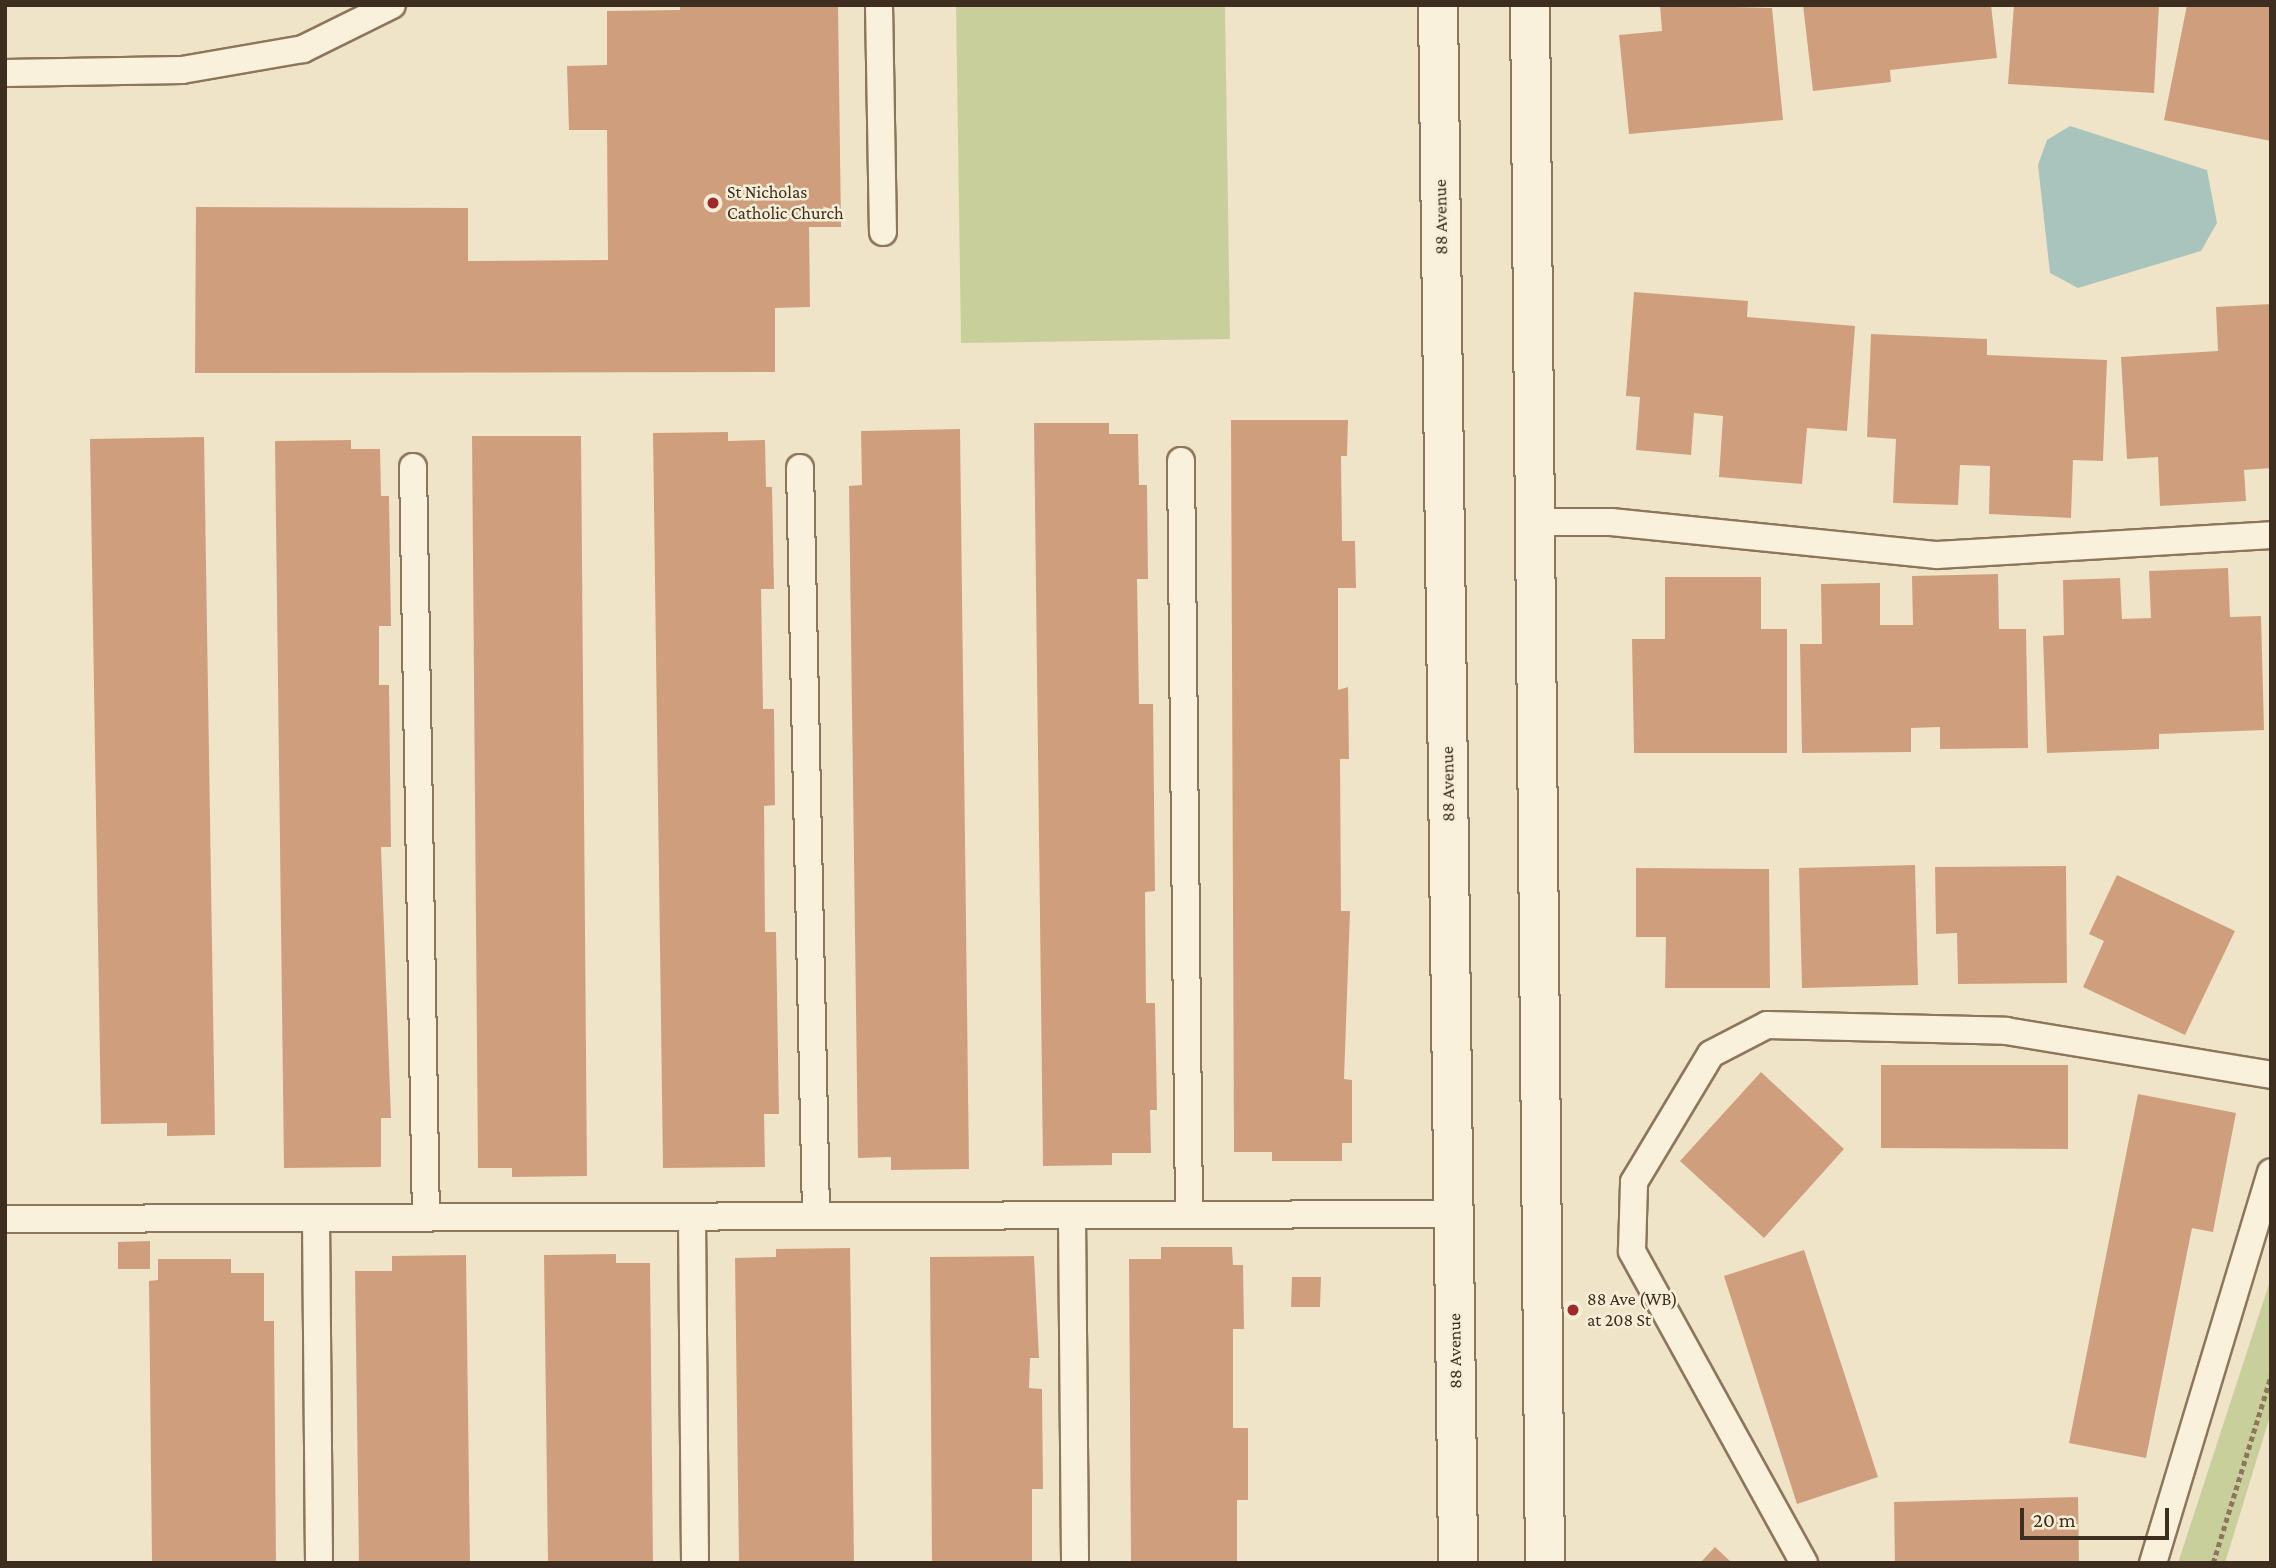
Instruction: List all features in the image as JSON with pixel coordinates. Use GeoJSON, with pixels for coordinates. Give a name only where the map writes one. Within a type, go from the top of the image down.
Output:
{"type":"FeatureCollection","features":[{"type":"Feature","properties":{"kind":"main road","name":"88 Avenue"},"geometry":{"type":"LineString","coordinates":[[1438,5],[1458,1563]]}},
{"type":"Feature","properties":{"kind":"main road"},"geometry":{"type":"LineString","coordinates":[[1530,5],[1532,522],[1545,1563]]}},
{"type":"Feature","properties":{"kind":"lane"},"geometry":{"type":"LineString","coordinates":[[5,73],[182,70],[289,51],[392,5]]}},
{"type":"Feature","properties":{"kind":"lane"},"geometry":{"type":"LineString","coordinates":[[879,5],[883,232]]}},
{"type":"Feature","properties":{"kind":"lane"},"geometry":{"type":"LineString","coordinates":[[1181,461],[1189,1215]]}},
{"type":"Feature","properties":{"kind":"lane"},"geometry":{"type":"LineString","coordinates":[[413,467],[426,1218]]}},
{"type":"Feature","properties":{"kind":"lane"},"geometry":{"type":"LineString","coordinates":[[800,468],[816,1216]]}},
{"type":"Feature","properties":{"kind":"lane"},"geometry":{"type":"LineString","coordinates":[[1532,522],[1611,522],[1937,555],[2271,535]]}},
{"type":"Feature","properties":{"kind":"lane"},"geometry":{"type":"LineString","coordinates":[[1804,1563],[1632,1251],[1634,1181],[1712,1054],[1767,1025],[2006,1031],[2271,1075]]}},
{"type":"Feature","properties":{"kind":"lane"},"geometry":{"type":"LineString","coordinates":[[2153,1563],[2271,1172]]}},
{"type":"Feature","properties":{"kind":"lane"},"geometry":{"type":"LineString","coordinates":[[5,1219],[1454,1214]]}},
{"type":"Feature","properties":{"kind":"lane"},"geometry":{"type":"LineString","coordinates":[[1072,1215],[1075,1563]]}},
{"type":"Feature","properties":{"kind":"lane"},"geometry":{"type":"LineString","coordinates":[[692,1217],[695,1563]]}},
{"type":"Feature","properties":{"kind":"lane"},"geometry":{"type":"LineString","coordinates":[[316,1218],[319,1563]]}},
{"type":"Feature","properties":{"kind":"path"},"geometry":{"type":"LineString","coordinates":[[2213,1563],[2271,1376]]}},
{"type":"Feature","properties":{"kind":"green space"},"geometry":{"type":"Polygon","coordinates":[[[956,5],[1225,5],[1230,339],[961,343],[956,5]]]}},
{"type":"Feature","properties":{"kind":"green space"},"geometry":{"type":"Polygon","coordinates":[[[2271,1278],[2271,1413],[2225,1563],[2178,1563],[2271,1278]]]}},
{"type":"Feature","properties":{"kind":"water"},"geometry":{"type":"Polygon","coordinates":[[[2070,126],[2207,170],[2217,223],[2201,251],[2078,288],[2050,273],[2038,165],[2047,140],[2070,126]]]}},
{"type":"Feature","properties":{"kind":"building"},"geometry":{"type":"Polygon","coordinates":[[[680,5],[838,5],[841,227],[809,227],[810,307],[775,308],[775,372],[195,373],[196,207],[468,208],[468,261],[608,260],[607,130],[569,130],[567,66],[607,65],[607,11],[680,10],[680,5]]]}},
{"type":"Feature","properties":{"kind":"building"},"geometry":{"type":"Polygon","coordinates":[[[1660,5],[1772,8],[1783,120],[1629,134],[1619,35],[1662,31],[1660,5]]]}},
{"type":"Feature","properties":{"kind":"building"},"geometry":{"type":"Polygon","coordinates":[[[1803,5],[1991,5],[1997,58],[1890,70],[1891,82],[1813,91],[1803,5]]]}},
{"type":"Feature","properties":{"kind":"building"},"geometry":{"type":"Polygon","coordinates":[[[2014,5],[2159,5],[2154,93],[2008,84],[2014,5]]]}},
{"type":"Feature","properties":{"kind":"building"},"geometry":{"type":"Polygon","coordinates":[[[2187,5],[2271,5],[2271,141],[2164,120],[2187,5]]]}},
{"type":"Feature","properties":{"kind":"building"},"geometry":{"type":"Polygon","coordinates":[[[1634,292],[1748,301],[1747,317],[1855,326],[1847,431],[1807,428],[1802,484],[1719,477],[1723,416],[1694,413],[1691,455],[1636,450],[1640,397],[1626,396],[1634,292]]]}},
{"type":"Feature","properties":{"kind":"building"},"geometry":{"type":"Polygon","coordinates":[[[2271,304],[2271,468],[2244,470],[2246,501],[2160,506],[2158,457],[2127,459],[2121,357],[2218,351],[2216,307],[2271,304]]]}},
{"type":"Feature","properties":{"kind":"building"},"geometry":{"type":"Polygon","coordinates":[[[1871,334],[1987,339],[1987,355],[2107,360],[2103,461],[2073,460],[2071,518],[1989,514],[1990,466],[1960,465],[1958,505],[1893,503],[1896,439],[1867,437],[1871,334]]]}},
{"type":"Feature","properties":{"kind":"building"},"geometry":{"type":"Polygon","coordinates":[[[1231,420],[1348,420],[1347,456],[1341,456],[1342,541],[1355,541],[1356,588],[1338,588],[1338,690],[1348,687],[1349,759],[1340,759],[1341,911],[1350,911],[1344,1079],[1352,1080],[1352,1143],[1342,1143],[1342,1161],[1272,1161],[1272,1152],[1234,1152],[1231,420]]]}},
{"type":"Feature","properties":{"kind":"building"},"geometry":{"type":"Polygon","coordinates":[[[1034,423],[1109,423],[1109,434],[1138,434],[1139,485],[1147,485],[1148,579],[1137,579],[1139,704],[1153,704],[1155,891],[1145,892],[1146,1003],[1155,1003],[1157,1110],[1150,1110],[1151,1153],[1112,1153],[1112,1165],[1043,1166],[1034,423]]]}},
{"type":"Feature","properties":{"kind":"building"},"geometry":{"type":"Polygon","coordinates":[[[960,429],[969,1169],[891,1170],[891,1157],[858,1158],[849,486],[862,485],[861,431],[960,429]]]}},
{"type":"Feature","properties":{"kind":"building"},"geometry":{"type":"Polygon","coordinates":[[[728,432],[728,441],[765,440],[766,487],[772,487],[774,589],[761,589],[763,709],[774,709],[775,805],[764,806],[765,932],[776,932],[779,1114],[764,1114],[765,1167],[663,1168],[653,433],[728,432]]]}},
{"type":"Feature","properties":{"kind":"building"},"geometry":{"type":"Polygon","coordinates":[[[472,436],[581,436],[587,1176],[512,1177],[512,1168],[478,1168],[472,436]]]}},
{"type":"Feature","properties":{"kind":"building"},"geometry":{"type":"Polygon","coordinates":[[[204,437],[215,1135],[167,1136],[167,1123],[101,1124],[90,439],[204,437]]]}},
{"type":"Feature","properties":{"kind":"building"},"geometry":{"type":"Polygon","coordinates":[[[351,440],[351,449],[380,449],[381,496],[389,496],[391,626],[379,626],[379,685],[389,685],[391,847],[381,847],[391,1118],[381,1118],[381,1167],[284,1168],[275,441],[351,440]]]}},
{"type":"Feature","properties":{"kind":"building"},"geometry":{"type":"Polygon","coordinates":[[[2228,568],[2230,617],[2261,616],[2264,730],[2159,734],[2159,749],[2047,753],[2043,636],[2064,635],[2063,580],[2120,578],[2122,619],[2151,618],[2149,571],[2228,568]]]}},
{"type":"Feature","properties":{"kind":"building"},"geometry":{"type":"Polygon","coordinates":[[[1998,574],[1999,629],[2026,629],[2028,748],[1940,749],[1940,727],[1911,728],[1911,752],[1802,753],[1800,644],[1822,644],[1821,584],[1880,583],[1880,625],[1913,625],[1912,576],[1998,574]]]}},
{"type":"Feature","properties":{"kind":"building"},"geometry":{"type":"Polygon","coordinates":[[[1665,577],[1761,577],[1761,629],[1787,629],[1787,753],[1634,753],[1632,639],[1665,639],[1665,577]]]}},
{"type":"Feature","properties":{"kind":"building"},"geometry":{"type":"Polygon","coordinates":[[[1915,865],[1918,985],[1802,988],[1799,868],[1915,865]]]}},
{"type":"Feature","properties":{"kind":"building"},"geometry":{"type":"Polygon","coordinates":[[[2066,866],[2067,983],[1958,984],[1957,933],[1936,934],[1935,867],[2066,866]]]}},
{"type":"Feature","properties":{"kind":"building"},"geometry":{"type":"Polygon","coordinates":[[[1636,868],[1769,869],[1770,988],[1665,988],[1666,937],[1636,937],[1636,868]]]}},
{"type":"Feature","properties":{"kind":"building"},"geometry":{"type":"Polygon","coordinates":[[[2117,875],[2235,931],[2185,1035],[2083,987],[2104,941],[2089,934],[2117,875]]]}},
{"type":"Feature","properties":{"kind":"building"},"geometry":{"type":"Polygon","coordinates":[[[1881,1065],[2068,1065],[2068,1149],[1881,1148],[1881,1065]]]}},
{"type":"Feature","properties":{"kind":"building"},"geometry":{"type":"Polygon","coordinates":[[[1761,1072],[1844,1149],[1764,1238],[1680,1161],[1761,1072]]]}},
{"type":"Feature","properties":{"kind":"building"},"geometry":{"type":"Polygon","coordinates":[[[2138,1094],[2236,1113],[2213,1232],[2192,1228],[2146,1458],[2069,1443],[2138,1094]]]}},
{"type":"Feature","properties":{"kind":"building"},"geometry":{"type":"Polygon","coordinates":[[[150,1241],[150,1269],[118,1269],[118,1242],[150,1241]]]}},
{"type":"Feature","properties":{"kind":"building"},"geometry":{"type":"Polygon","coordinates":[[[1161,1247],[1232,1247],[1233,1265],[1243,1265],[1244,1329],[1233,1329],[1233,1428],[1248,1428],[1248,1500],[1237,1500],[1237,1563],[1131,1563],[1129,1259],[1161,1259],[1161,1247]]]}},
{"type":"Feature","properties":{"kind":"building"},"geometry":{"type":"Polygon","coordinates":[[[850,1248],[854,1563],[739,1563],[735,1258],[776,1257],[776,1249],[850,1248]]]}},
{"type":"Feature","properties":{"kind":"building"},"geometry":{"type":"Polygon","coordinates":[[[1804,1250],[1878,1477],[1797,1504],[1724,1276],[1804,1250]]]}},
{"type":"Feature","properties":{"kind":"building"},"geometry":{"type":"Polygon","coordinates":[[[616,1254],[616,1263],[650,1263],[653,1563],[548,1563],[544,1255],[616,1254]]]}},
{"type":"Feature","properties":{"kind":"building"},"geometry":{"type":"Polygon","coordinates":[[[466,1255],[470,1563],[359,1563],[355,1271],[392,1271],[392,1256],[466,1255]]]}},
{"type":"Feature","properties":{"kind":"building"},"geometry":{"type":"Polygon","coordinates":[[[1034,1256],[1039,1358],[1030,1358],[1029,1388],[1042,1389],[1043,1489],[1032,1489],[1032,1563],[932,1563],[930,1257],[1034,1256]]]}},
{"type":"Feature","properties":{"kind":"building"},"geometry":{"type":"Polygon","coordinates":[[[158,1259],[231,1259],[231,1273],[264,1273],[264,1321],[274,1321],[276,1563],[152,1563],[149,1281],[158,1280],[158,1259]]]}},
{"type":"Feature","properties":{"kind":"building"},"geometry":{"type":"Polygon","coordinates":[[[1292,1277],[1321,1277],[1320,1307],[1291,1307],[1292,1277]]]}},
{"type":"Feature","properties":{"kind":"building"},"geometry":{"type":"Polygon","coordinates":[[[2078,1497],[2079,1563],[1895,1563],[1894,1502],[2078,1497]]]}},
{"type":"Feature","properties":{"kind":"building"},"geometry":{"type":"Polygon","coordinates":[[[1715,1547],[1732,1563],[1700,1563],[1715,1547]]]}},
{"type":"Feature","properties":{"kind":"place","name":"St Nicholas Catholic Church"},"geometry":{"type":"Point","coordinates":[713,203]}},
{"type":"Feature","properties":{"kind":"place","name":"88 Ave (WB) at 208 St"},"geometry":{"type":"Point","coordinates":[1573,1310]}}]}
